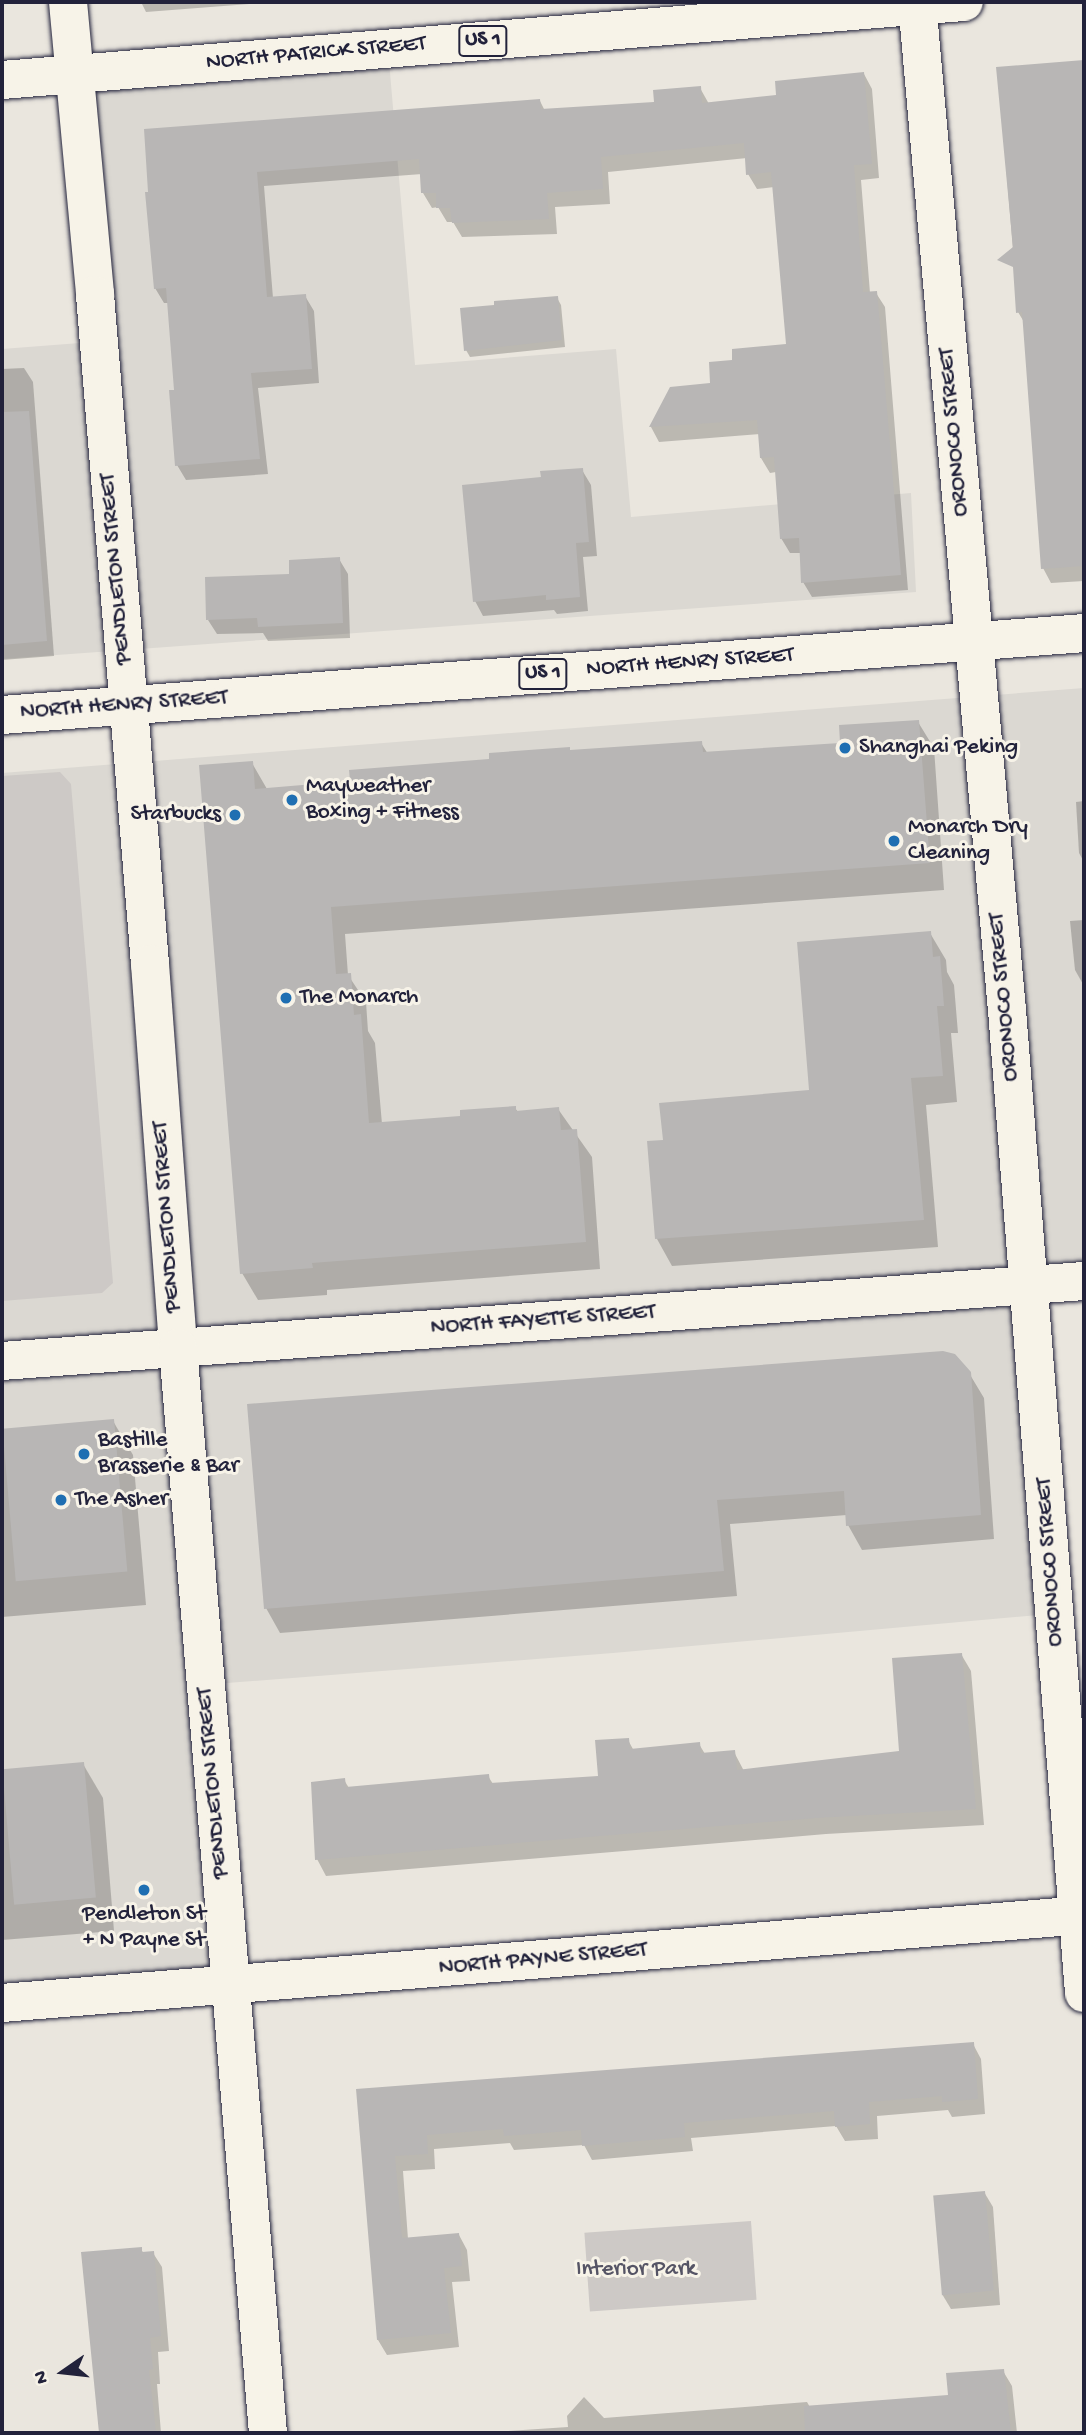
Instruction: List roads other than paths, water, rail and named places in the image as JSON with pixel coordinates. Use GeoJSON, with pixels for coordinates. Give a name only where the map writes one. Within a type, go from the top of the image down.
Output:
{"type":"FeatureCollection","features":[{"type":"Feature","properties":{"kind":"main road","name":"PENDLETON STREET"},"geometry":{"type":"LineString","coordinates":[[68,2],[95,295],[177,1348],[268,2433]]}},
{"type":"Feature","properties":{"kind":"main road","name":"NORTH PATRICK STREET"},"geometry":{"type":"LineString","coordinates":[[2,79],[964,2]]}},
{"type":"Feature","properties":{"kind":"main road","name":"ORONOCO STREET"},"geometry":{"type":"LineString","coordinates":[[917,4],[1029,1285],[1081,1916],[1084,1993]]}},
{"type":"Feature","properties":{"kind":"main road","name":"NORTH HENRY STREET"},"geometry":{"type":"LineString","coordinates":[[2,715],[1084,633]]}},
{"type":"Feature","properties":{"kind":"main road","name":"NORTH FAYETTE STREET"},"geometry":{"type":"LineString","coordinates":[[2,1361],[1084,1281]]}},
{"type":"Feature","properties":{"kind":"main road","name":"NORTH PAYNE STREET"},"geometry":{"type":"LineString","coordinates":[[2,2003],[1081,1916]]}},
{"type":"Feature","properties":{"kind":"place","name":"Shanghai Peking"},"geometry":{"type":"Point","coordinates":[845,748]}},
{"type":"Feature","properties":{"kind":"place","name":"Mayweather Boxing + Fitness"},"geometry":{"type":"Point","coordinates":[292,800]}},
{"type":"Feature","properties":{"kind":"place","name":"Starbucks"},"geometry":{"type":"Point","coordinates":[235,815]}},
{"type":"Feature","properties":{"kind":"place","name":"Monarch Dry Cleaning"},"geometry":{"type":"Point","coordinates":[894,841]}},
{"type":"Feature","properties":{"kind":"place","name":"The Monarch"},"geometry":{"type":"Point","coordinates":[286,998]}},
{"type":"Feature","properties":{"kind":"place","name":"Bastille Brasserie & Bar"},"geometry":{"type":"Point","coordinates":[84,1454]}},
{"type":"Feature","properties":{"kind":"place","name":"The Asher"},"geometry":{"type":"Point","coordinates":[61,1500]}},
{"type":"Feature","properties":{"kind":"place","name":"Pendleton St + N Payne St"},"geometry":{"type":"Point","coordinates":[144,1890]}},
{"type":"Feature","properties":{"kind":"park label","name":"Interior Park"},"geometry":{"type":"Point","coordinates":[636,2270]}}]}
